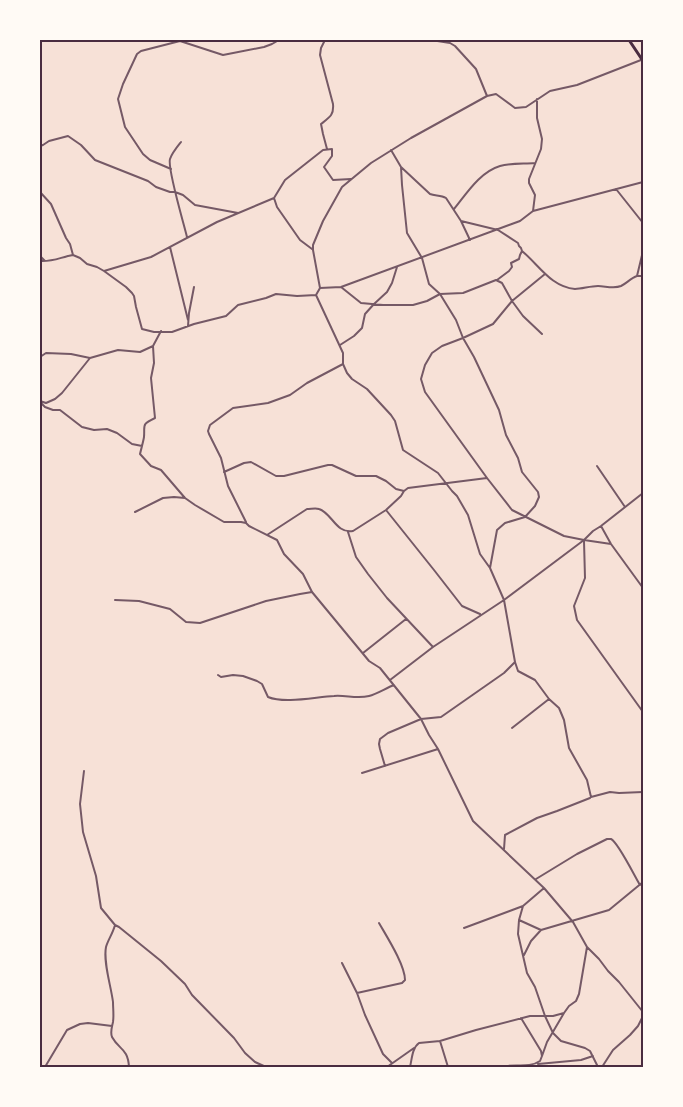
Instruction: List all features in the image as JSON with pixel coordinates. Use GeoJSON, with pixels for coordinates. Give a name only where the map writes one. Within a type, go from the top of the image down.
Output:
{"type":"FeatureCollection","features":[{"type":"Feature","properties":{"kind":"highway"},"geometry":{"type":"LineString","coordinates":[[629,40],[643,60]]}},
{"type":"Feature","properties":{"kind":"street"},"geometry":{"type":"LineString","coordinates":[[170,169],[150,160],[143,154],[125,127],[118,99],[122,84],[137,54],[141,51],[180,41],[222,55],[264,47],[279,40]]}},
{"type":"Feature","properties":{"kind":"street"},"geometry":{"type":"LineString","coordinates":[[325,40],[320,55],[333,104],[332,115],[321,124],[327,149]]}},
{"type":"Feature","properties":{"kind":"street"},"geometry":{"type":"LineString","coordinates":[[431,40],[450,43],[455,46],[476,69],[487,96]]}},
{"type":"Feature","properties":{"kind":"street"},"geometry":{"type":"LineString","coordinates":[[316,295],[320,288],[313,245],[323,221],[340,190],[371,162],[487,96],[496,94],[515,108],[526,107],[550,91],[577,85],[643,60]]}},
{"type":"Feature","properties":{"kind":"street"},"geometry":{"type":"LineString","coordinates":[[534,211],[535,194],[528,181],[542,144],[537,118],[537,99]]}},
{"type":"Feature","properties":{"kind":"street"},"geometry":{"type":"LineString","coordinates":[[40,146],[49,141],[68,136],[81,145],[95,160],[148,181],[156,187],[183,195],[195,205],[238,213]]}},
{"type":"Feature","properties":{"kind":"street"},"geometry":{"type":"LineString","coordinates":[[181,142],[170,160],[170,169],[187,237]]}},
{"type":"Feature","properties":{"kind":"street"},"geometry":{"type":"LineString","coordinates":[[104,271],[151,257],[217,222],[274,198],[284,180],[323,150],[332,149],[332,156],[324,167],[332,180],[349,180],[353,178]]}},
{"type":"Feature","properties":{"kind":"street"},"geometry":{"type":"LineString","coordinates":[[392,150],[401,167],[430,194],[446,198],[461,221],[470,240]]}},
{"type":"Feature","properties":{"kind":"street"},"geometry":{"type":"LineString","coordinates":[[454,209],[483,174],[502,166],[535,163]]}},
{"type":"Feature","properties":{"kind":"street"},"geometry":{"type":"LineString","coordinates":[[401,167],[407,233],[422,258],[429,284],[440,294],[456,320],[463,338],[474,357],[499,410],[506,435],[518,458],[522,472],[538,492],[539,497],[535,506],[525,517],[505,523],[497,530],[490,568]]}},
{"type":"Feature","properties":{"kind":"street"},"geometry":{"type":"LineString","coordinates":[[320,288],[341,287],[397,267],[520,222],[534,211],[643,182]]}},
{"type":"Feature","properties":{"kind":"street"},"geometry":{"type":"LineString","coordinates":[[616,189],[643,223]]}},
{"type":"Feature","properties":{"kind":"street"},"geometry":{"type":"LineString","coordinates":[[40,192],[51,204],[70,244],[73,255]]}},
{"type":"Feature","properties":{"kind":"street"},"geometry":{"type":"LineString","coordinates":[[274,198],[277,206],[300,240],[313,250]]}},
{"type":"Feature","properties":{"kind":"street"},"geometry":{"type":"LineString","coordinates":[[461,221],[498,230],[518,243],[522,251],[545,274],[562,287],[577,289],[595,286],[619,287],[638,276],[643,276]]}},
{"type":"Feature","properties":{"kind":"street"},"geometry":{"type":"LineString","coordinates":[[170,247],[188,320]]}},
{"type":"Feature","properties":{"kind":"street"},"geometry":{"type":"LineString","coordinates":[[341,287],[359,302],[413,305],[427,301],[440,294],[463,293],[496,280],[509,271],[512,267],[511,263],[519,259],[522,251]]}},
{"type":"Feature","properties":{"kind":"street"},"geometry":{"type":"LineString","coordinates":[[638,276],[643,251]]}},
{"type":"Feature","properties":{"kind":"street"},"geometry":{"type":"LineString","coordinates":[[40,261],[56,260],[73,255],[87,264],[104,271],[126,287],[134,296],[142,329],[154,332],[172,332],[226,316],[238,305],[276,294],[316,295]]}},
{"type":"Feature","properties":{"kind":"street"},"geometry":{"type":"LineString","coordinates":[[40,256],[45,261]]}},
{"type":"Feature","properties":{"kind":"street"},"geometry":{"type":"LineString","coordinates":[[340,345],[362,328],[365,314],[389,288],[397,267]]}},
{"type":"Feature","properties":{"kind":"street"},"geometry":{"type":"LineString","coordinates":[[545,274],[512,301],[493,324],[442,346],[432,353],[425,365],[421,379],[425,392],[512,510],[564,536],[611,544]]}},
{"type":"Feature","properties":{"kind":"street"},"geometry":{"type":"LineString","coordinates":[[496,280],[502,283],[512,301],[527,321],[542,334]]}},
{"type":"Feature","properties":{"kind":"street"},"geometry":{"type":"LineString","coordinates":[[188,326],[194,287]]}},
{"type":"Feature","properties":{"kind":"street"},"geometry":{"type":"LineString","coordinates":[[316,295],[340,345],[343,353],[343,364],[347,373],[352,379],[367,389],[391,415],[395,421],[404,450],[438,473],[457,496],[468,514],[480,554],[490,568],[504,600],[518,671],[536,680],[549,699],[559,708],[564,720],[569,748],[587,780],[591,797]]}},
{"type":"Feature","properties":{"kind":"street"},"geometry":{"type":"LineString","coordinates":[[140,454],[145,424],[155,418],[151,378],[154,363],[154,346],[161,331]]}},
{"type":"Feature","properties":{"kind":"street"},"geometry":{"type":"LineString","coordinates":[[40,357],[46,353],[71,354],[90,358],[118,350],[140,352],[154,346]]}},
{"type":"Feature","properties":{"kind":"street"},"geometry":{"type":"LineString","coordinates":[[40,401],[46,403],[62,393],[90,358]]}},
{"type":"Feature","properties":{"kind":"street"},"geometry":{"type":"LineString","coordinates":[[246,523],[228,486],[221,458],[209,434],[210,425],[233,408],[268,403],[290,395],[307,383],[343,364]]}},
{"type":"Feature","properties":{"kind":"street"},"geometry":{"type":"LineString","coordinates":[[40,401],[45,407],[60,410],[82,427],[94,430],[107,429],[117,433],[132,444],[142,446],[140,454]]}},
{"type":"Feature","properties":{"kind":"street"},"geometry":{"type":"LineString","coordinates":[[140,454],[151,466],[161,470],[185,498],[224,522],[246,523],[277,540],[284,554],[303,574],[312,592],[369,661],[380,668],[421,719],[438,749],[473,821],[544,888],[573,922],[587,946],[643,1012]]}},
{"type":"Feature","properties":{"kind":"street"},"geometry":{"type":"LineString","coordinates":[[224,472],[251,462],[276,476],[284,476],[332,465],[356,476],[376,476],[396,489],[404,491]]}},
{"type":"Feature","properties":{"kind":"street"},"geometry":{"type":"LineString","coordinates":[[597,466],[625,507]]}},
{"type":"Feature","properties":{"kind":"street"},"geometry":{"type":"LineString","coordinates":[[267,535],[307,510],[314,508],[321,509],[343,530],[353,531],[386,510],[408,488],[487,478]]}},
{"type":"Feature","properties":{"kind":"street"},"geometry":{"type":"LineString","coordinates":[[390,680],[433,647],[504,600],[643,493]]}},
{"type":"Feature","properties":{"kind":"street"},"geometry":{"type":"LineString","coordinates":[[135,512],[162,498],[185,498]]}},
{"type":"Feature","properties":{"kind":"street"},"geometry":{"type":"LineString","coordinates":[[386,510],[462,606],[481,615]]}},
{"type":"Feature","properties":{"kind":"street"},"geometry":{"type":"LineString","coordinates":[[601,526],[611,544],[643,588]]}},
{"type":"Feature","properties":{"kind":"street"},"geometry":{"type":"LineString","coordinates":[[348,532],[356,557],[368,574],[387,598],[433,647]]}},
{"type":"Feature","properties":{"kind":"street"},"geometry":{"type":"LineString","coordinates":[[584,540],[585,578],[574,606],[577,620],[643,712]]}},
{"type":"Feature","properties":{"kind":"street"},"geometry":{"type":"LineString","coordinates":[[115,600],[139,601],[170,609],[186,622],[200,623],[266,601],[312,592]]}},
{"type":"Feature","properties":{"kind":"street"},"geometry":{"type":"LineString","coordinates":[[364,653],[406,619]]}},
{"type":"Feature","properties":{"kind":"street"},"geometry":{"type":"LineString","coordinates":[[385,766],[380,750],[380,739],[388,733],[421,719],[441,717],[504,673],[515,662]]}},
{"type":"Feature","properties":{"kind":"street"},"geometry":{"type":"LineString","coordinates":[[218,675],[221,677],[243,676],[257,681],[262,684],[268,696],[273,699],[305,699],[334,696],[357,698],[370,696],[394,685]]}},
{"type":"Feature","properties":{"kind":"street"},"geometry":{"type":"LineString","coordinates":[[512,728],[549,699]]}},
{"type":"Feature","properties":{"kind":"street"},"geometry":{"type":"LineString","coordinates":[[362,773],[438,749]]}},
{"type":"Feature","properties":{"kind":"street"},"geometry":{"type":"LineString","coordinates":[[84,771],[80,804],[83,832],[96,876],[101,908],[115,925],[161,960],[185,984],[192,995],[234,1038],[245,1053],[255,1062],[266,1067]]}},
{"type":"Feature","properties":{"kind":"street"},"geometry":{"type":"LineString","coordinates":[[504,849],[505,835],[537,818],[557,812],[591,797],[610,792],[643,792]]}},
{"type":"Feature","properties":{"kind":"street"},"geometry":{"type":"LineString","coordinates":[[535,880],[577,854],[607,839],[611,839],[621,851],[640,885]]}},
{"type":"Feature","properties":{"kind":"street"},"geometry":{"type":"LineString","coordinates":[[524,955],[531,941],[541,930],[609,910],[643,882]]}},
{"type":"Feature","properties":{"kind":"street"},"geometry":{"type":"LineString","coordinates":[[464,928],[523,906],[544,888]]}},
{"type":"Feature","properties":{"kind":"street"},"geometry":{"type":"LineString","coordinates":[[523,906],[518,934],[527,973],[535,987],[553,1033],[561,1041],[590,1051],[600,1067],[613,1050],[638,1026],[643,1016]]}},
{"type":"Feature","properties":{"kind":"street"},"geometry":{"type":"LineString","coordinates":[[519,920],[541,930]]}},
{"type":"Feature","properties":{"kind":"street"},"geometry":{"type":"LineString","coordinates":[[357,993],[402,983],[405,980],[405,974],[380,923]]}},
{"type":"Feature","properties":{"kind":"street"},"geometry":{"type":"LineString","coordinates":[[115,925],[106,948],[113,1002],[111,1033],[112,1037],[124,1050],[129,1067]]}},
{"type":"Feature","properties":{"kind":"street"},"geometry":{"type":"LineString","coordinates":[[536,1064],[540,1062],[547,1042],[564,1013],[576,1001],[579,994],[587,946]]}},
{"type":"Feature","properties":{"kind":"street"},"geometry":{"type":"LineString","coordinates":[[342,963],[383,1054],[392,1063]]}},
{"type":"Feature","properties":{"kind":"street"},"geometry":{"type":"LineString","coordinates":[[388,1067],[419,1043],[440,1041],[530,1016],[553,1016],[564,1013]]}},
{"type":"Feature","properties":{"kind":"street"},"geometry":{"type":"LineString","coordinates":[[521,1018],[541,1051],[542,1056]]}},
{"type":"Feature","properties":{"kind":"street"},"geometry":{"type":"LineString","coordinates":[[45,1067],[67,1030],[80,1024],[88,1023],[112,1026]]}},
{"type":"Feature","properties":{"kind":"street"},"geometry":{"type":"LineString","coordinates":[[440,1041],[448,1067]]}},
{"type":"Feature","properties":{"kind":"street"},"geometry":{"type":"LineString","coordinates":[[410,1067],[414,1048]]}},
{"type":"Feature","properties":{"kind":"street"},"geometry":{"type":"LineString","coordinates":[[502,1067],[581,1060],[594,1056]]}}]}
